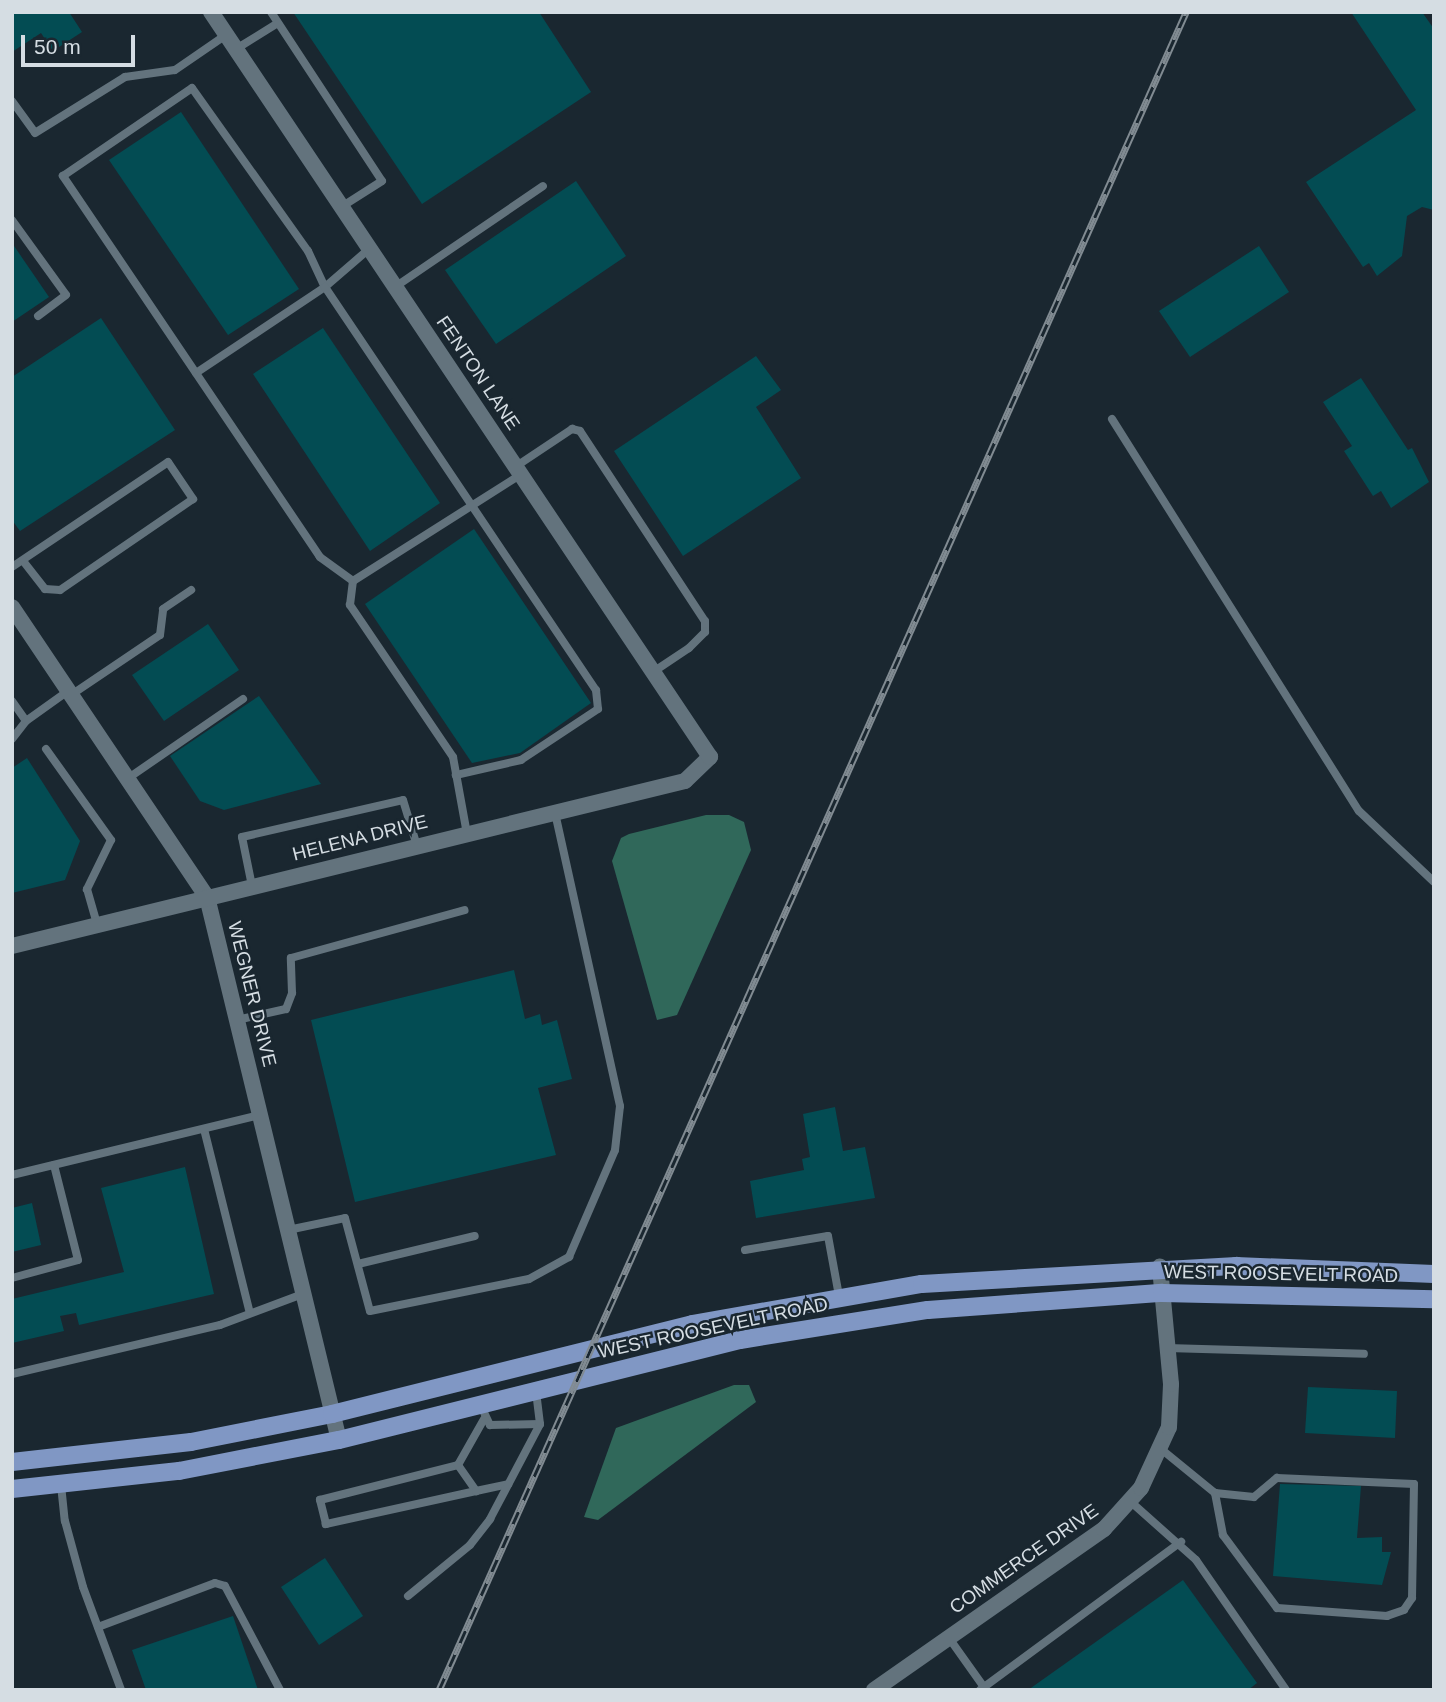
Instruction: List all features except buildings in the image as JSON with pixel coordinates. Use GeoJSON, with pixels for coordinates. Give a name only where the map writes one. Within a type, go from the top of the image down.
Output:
{"type":"FeatureCollection","features":[{"type":"Feature","properties":{"kind":"main road","name":"WEST ROOSEVELT ROAD"},"geometry":{"type":"LineString","coordinates":[[12,1462],[191,1442],[332,1414],[604,1345],[839,1296],[981,1278],[1160,1267],[1434,1274]]}},
{"type":"Feature","properties":{"kind":"main road","name":"WEST ROOSEVELT ROAD"},"geometry":{"type":"LineString","coordinates":[[12,1489],[179,1471],[483,1413],[536,1390],[740,1340],[854,1320],[989,1303],[1161,1293],[1434,1299]]}},
{"type":"Feature","properties":{"kind":"street","name":"FENTON LANE"},"geometry":{"type":"LineString","coordinates":[[211,12],[710,757]]}},
{"type":"Feature","properties":{"kind":"street","name":"WEGNER DRIVE"},"geometry":{"type":"LineString","coordinates":[[14,614],[207,897],[339,1440]]}},
{"type":"Feature","properties":{"kind":"street","name":"HELENA DRIVE"},"geometry":{"type":"LineString","coordinates":[[12,946],[685,781],[710,757]]}},
{"type":"Feature","properties":{"kind":"street","name":"COMMERCE DRIVE"},"geometry":{"type":"LineString","coordinates":[[874,1690],[1104,1530],[1130,1502],[1161,1449],[1169,1427],[1167,1348],[1160,1267]]}},
{"type":"Feature","properties":{"kind":"lane"},"geometry":{"type":"LineString","coordinates":[[271,12],[382,181],[341,207]]}},
{"type":"Feature","properties":{"kind":"lane"},"geometry":{"type":"LineString","coordinates":[[12,101],[35,134],[125,77],[175,69],[278,23]]}},
{"type":"Feature","properties":{"kind":"lane"},"geometry":{"type":"LineString","coordinates":[[353,582],[320,557],[63,176],[192,88],[307,251],[326,287],[597,690],[598,709],[521,760],[456,775]]}},
{"type":"Feature","properties":{"kind":"lane"},"geometry":{"type":"LineString","coordinates":[[395,287],[543,186]]}},
{"type":"Feature","properties":{"kind":"lane"},"geometry":{"type":"LineString","coordinates":[[12,220],[66,295],[38,316]]}},
{"type":"Feature","properties":{"kind":"lane"},"geometry":{"type":"LineString","coordinates":[[196,373],[326,287],[369,249]]}},
{"type":"Feature","properties":{"kind":"lane"},"geometry":{"type":"LineString","coordinates":[[1112,418],[1359,811],[1434,883]]}},
{"type":"Feature","properties":{"kind":"lane"},"geometry":{"type":"LineString","coordinates":[[467,834],[453,757],[350,605],[353,582],[473,505],[572,429],[580,431],[705,621],[705,632],[689,648],[653,672]]}},
{"type":"Feature","properties":{"kind":"lane"},"geometry":{"type":"LineString","coordinates":[[12,567],[168,462],[194,499],[60,590],[45,589],[23,561]]}},
{"type":"Feature","properties":{"kind":"lane"},"geometry":{"type":"LineString","coordinates":[[12,739],[26,720],[160,635],[163,609],[191,590]]}},
{"type":"Feature","properties":{"kind":"lane"},"geometry":{"type":"LineString","coordinates":[[127,779],[243,699]]}},
{"type":"Feature","properties":{"kind":"lane"},"geometry":{"type":"LineString","coordinates":[[12,701],[26,720]]}},
{"type":"Feature","properties":{"kind":"lane"},"geometry":{"type":"LineString","coordinates":[[46,749],[111,839],[87,889],[97,925]]}},
{"type":"Feature","properties":{"kind":"lane"},"geometry":{"type":"LineString","coordinates":[[252,886],[242,837],[403,800],[417,846]]}},
{"type":"Feature","properties":{"kind":"lane"},"geometry":{"type":"LineString","coordinates":[[288,1230],[345,1218],[370,1311],[529,1279],[569,1257],[615,1150],[620,1106],[555,812]]}},
{"type":"Feature","properties":{"kind":"lane"},"geometry":{"type":"LineString","coordinates":[[237,1020],[286,1009],[292,993],[291,958],[465,910]]}},
{"type":"Feature","properties":{"kind":"lane"},"geometry":{"type":"LineString","coordinates":[[12,1175],[260,1115]]}},
{"type":"Feature","properties":{"kind":"lane"},"geometry":{"type":"LineString","coordinates":[[204,1129],[250,1310]]}},
{"type":"Feature","properties":{"kind":"lane"},"geometry":{"type":"LineString","coordinates":[[12,1278],[78,1260],[54,1164]]}},
{"type":"Feature","properties":{"kind":"lane"},"geometry":{"type":"LineString","coordinates":[[358,1264],[475,1236]]}},
{"type":"Feature","properties":{"kind":"lane"},"geometry":{"type":"LineString","coordinates":[[745,1250],[828,1236],[839,1296]]}},
{"type":"Feature","properties":{"kind":"lane"},"geometry":{"type":"LineString","coordinates":[[12,1374],[220,1325],[250,1310],[303,1294]]}},
{"type":"Feature","properties":{"kind":"lane"},"geometry":{"type":"LineString","coordinates":[[1167,1348],[1364,1354]]}},
{"type":"Feature","properties":{"kind":"lane"},"geometry":{"type":"LineString","coordinates":[[408,1596],[470,1545],[508,1484],[540,1424],[536,1390]]}},
{"type":"Feature","properties":{"kind":"lane"},"geometry":{"type":"LineString","coordinates":[[458,1465],[483,1413],[506,1429],[540,1424]]}},
{"type":"Feature","properties":{"kind":"lane"},"geometry":{"type":"LineString","coordinates":[[1161,1449],[1215,1493],[1254,1497],[1278,1478],[1414,1484],[1412,1598],[1404,1610],[1387,1616],[1277,1608],[1223,1535],[1215,1493]]}},
{"type":"Feature","properties":{"kind":"lane"},"geometry":{"type":"LineString","coordinates":[[458,1465],[476,1491]]}},
{"type":"Feature","properties":{"kind":"lane"},"geometry":{"type":"LineString","coordinates":[[458,1465],[320,1500],[326,1524],[508,1484]]}},
{"type":"Feature","properties":{"kind":"lane"},"geometry":{"type":"LineString","coordinates":[[61,1485],[65,1521],[121,1690]]}},
{"type":"Feature","properties":{"kind":"lane"},"geometry":{"type":"LineString","coordinates":[[1130,1502],[1181,1542],[1286,1690]]}},
{"type":"Feature","properties":{"kind":"lane"},"geometry":{"type":"LineString","coordinates":[[948,1638],[983,1689],[1181,1542]]}},
{"type":"Feature","properties":{"kind":"lane"},"geometry":{"type":"LineString","coordinates":[[98,1627],[215,1583],[225,1586],[280,1690]]}},
{"type":"Feature","properties":{"kind":"shaded area"},"geometry":{"type":"Polygon","coordinates":[[[706,815],[729,815],[744,822],[751,850],[677,1015],[657,1020],[612,861],[621,838],[629,834],[706,815]]]}},
{"type":"Feature","properties":{"kind":"shaded area"},"geometry":{"type":"Polygon","coordinates":[[[734,1385],[749,1385],[756,1402],[598,1520],[584,1517],[616,1428],[734,1385]]]}},
{"type":"Feature","properties":{"kind":"railway"},"geometry":{"type":"LineString","coordinates":[[439,1690],[1186,12]]}}]}
